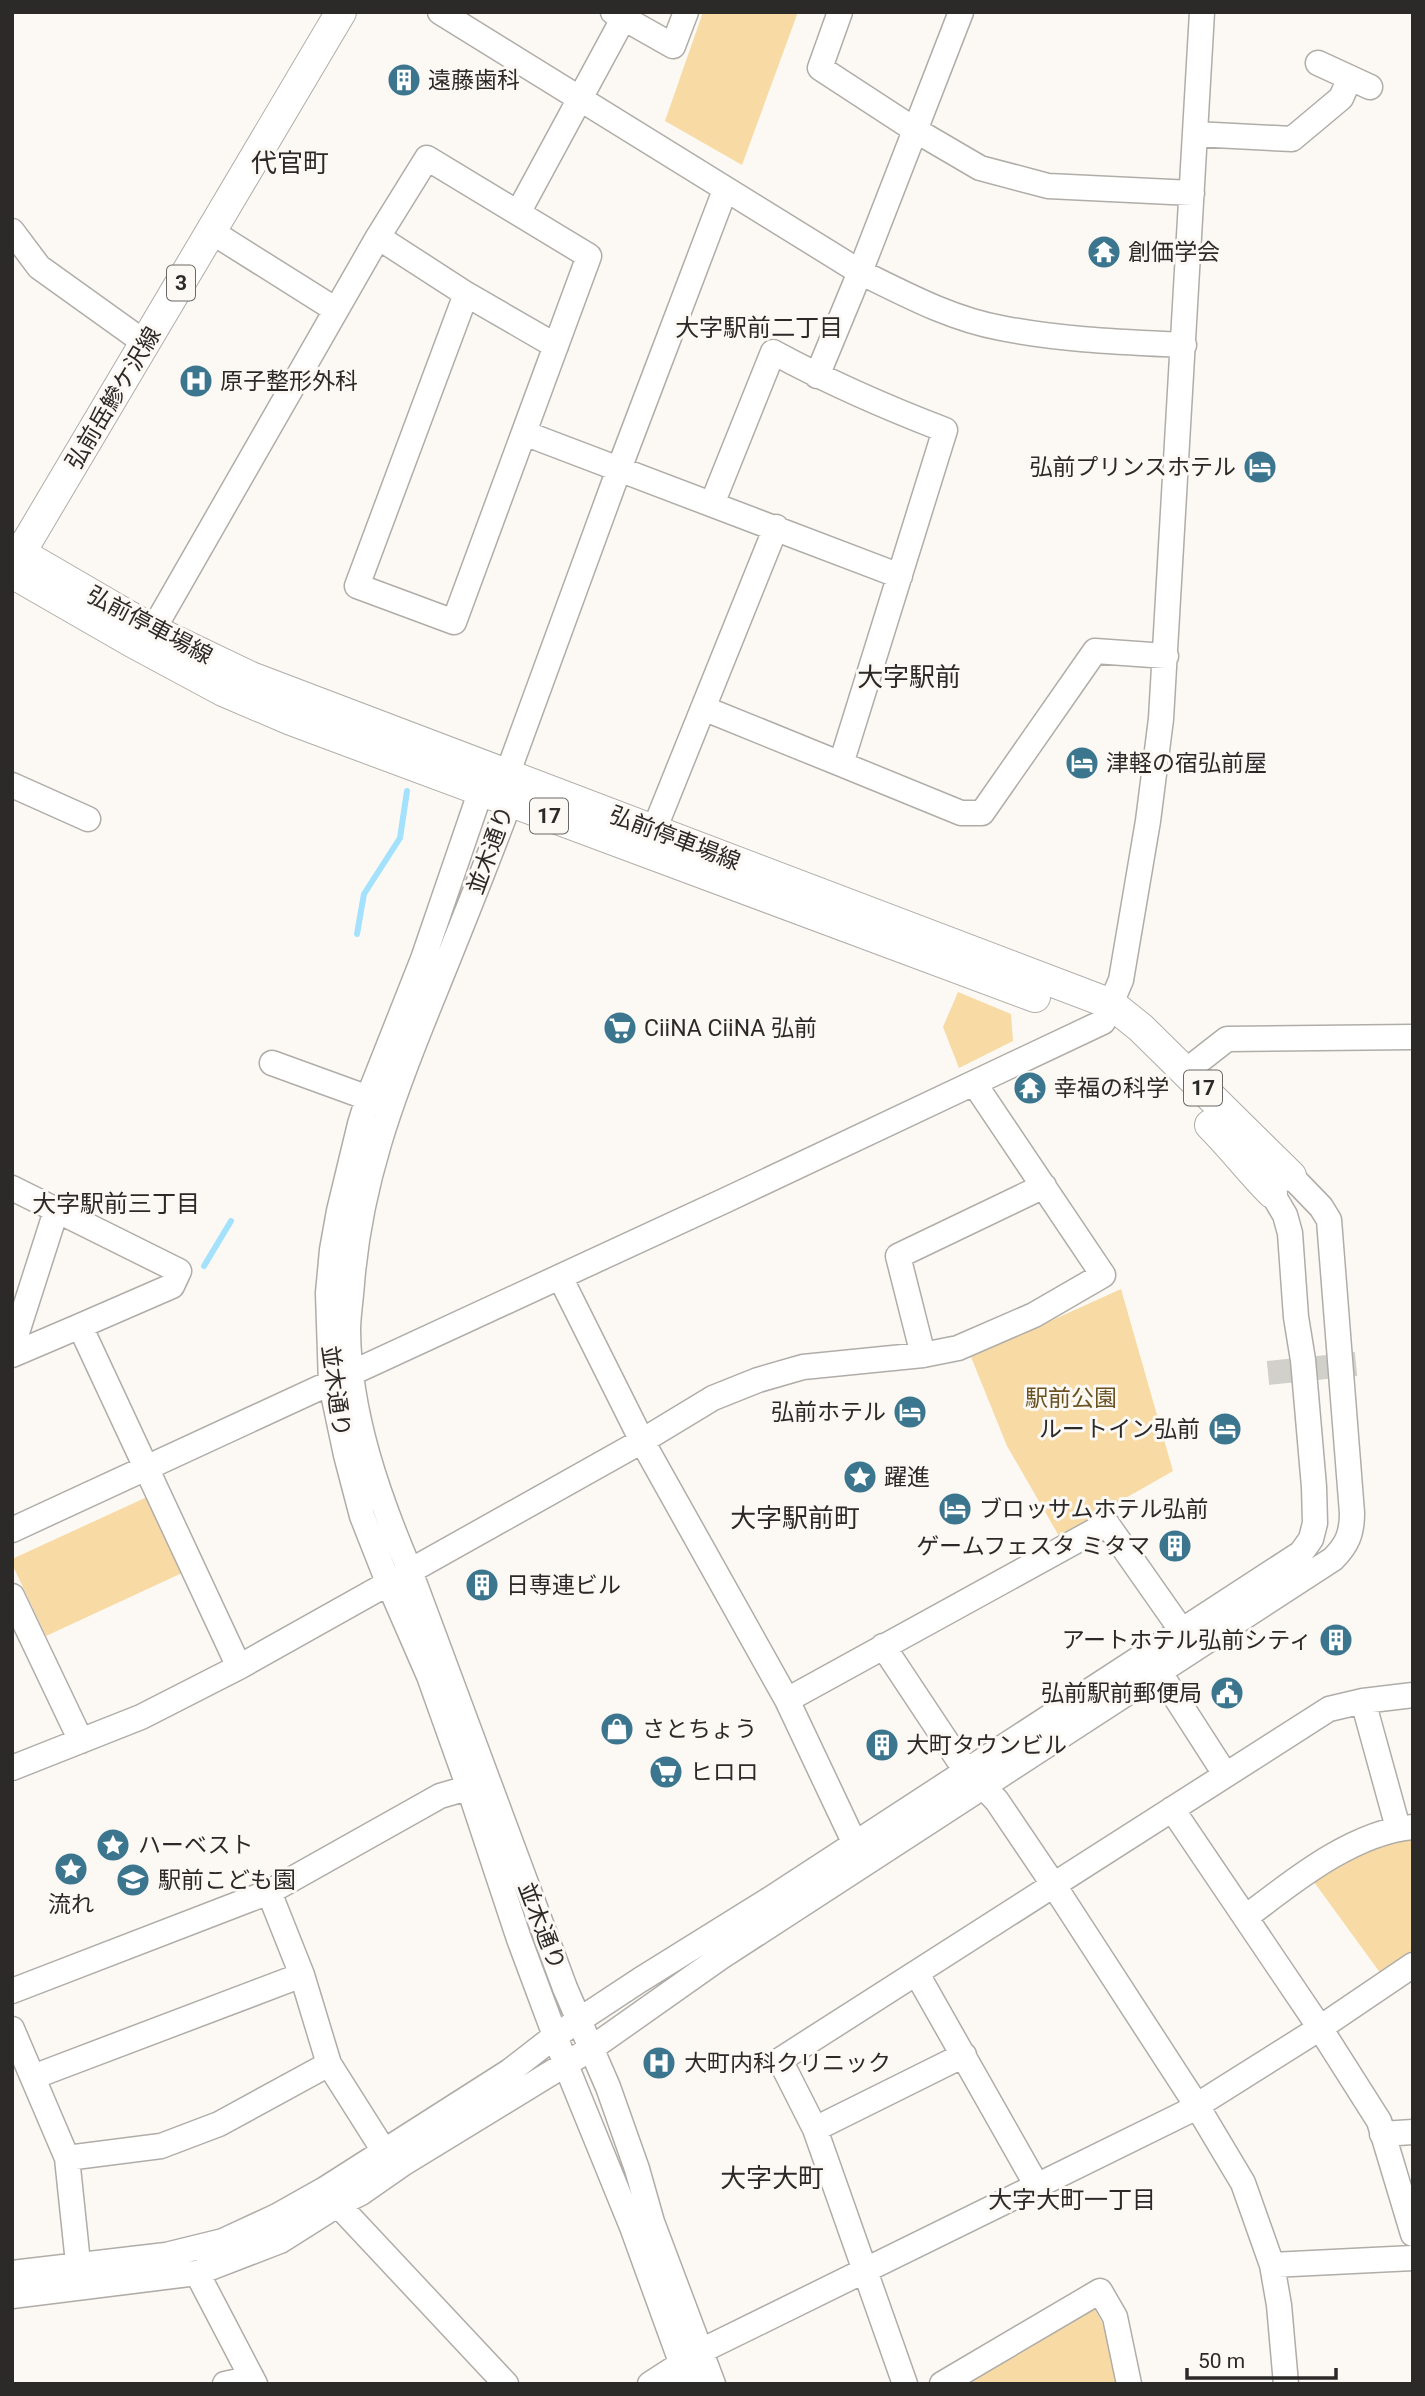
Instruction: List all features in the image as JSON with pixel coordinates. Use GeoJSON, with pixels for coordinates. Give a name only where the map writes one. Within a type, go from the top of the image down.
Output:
{"type":"FeatureCollection","features":[{"type":"Feature","properties":{"kind":"main road","name":"弘前岳鰺ケ沢線"},"geometry":{"type":"LineString","coordinates":[[14,560],[341,12]]}},
{"type":"Feature","properties":{"kind":"main road","name":"弘前停車場線"},"geometry":{"type":"LineString","coordinates":[[14,560],[153,630],[275,687],[509,788],[1107,1013],[1127,1043],[1238,1152],[1249,1169],[1282,1185]]}},
{"type":"Feature","properties":{"kind":"main road","name":"弘前停車場線"},"geometry":{"type":"LineString","coordinates":[[14,560],[132,642],[223,691],[291,720],[481,790],[509,788],[654,830],[1142,1028],[1185,1071],[1282,1185]]}},
{"type":"Feature","properties":{"kind":"street"},"geometry":{"type":"LineString","coordinates":[[440,12],[860,272],[927,304],[999,328],[1083,340],[1184,345]]}},
{"type":"Feature","properties":{"kind":"street"},"geometry":{"type":"LineString","coordinates":[[518,213],[578,99],[618,15],[673,46],[686,12]]}},
{"type":"Feature","properties":{"kind":"street"},"geometry":{"type":"LineString","coordinates":[[840,12],[820,68],[915,130],[980,168],[1048,186],[1192,193]]}},
{"type":"Feature","properties":{"kind":"street"},"geometry":{"type":"LineString","coordinates":[[817,376],[961,12]]}},
{"type":"Feature","properties":{"kind":"street"},"geometry":{"type":"LineString","coordinates":[[12,1530],[560,1278],[974,1083],[1107,1013],[1121,980],[1148,821],[1161,719],[1202,12]]}},
{"type":"Feature","properties":{"kind":"street"},"geometry":{"type":"LineString","coordinates":[[1195,134],[1292,139],[1360,82],[1318,63]]}},
{"type":"Feature","properties":{"kind":"street"},"geometry":{"type":"LineString","coordinates":[[153,630],[378,237],[427,158],[589,256],[454,622],[357,586],[466,294]]}},
{"type":"Feature","properties":{"kind":"street","name":"並木通り"},"geometry":{"type":"LineString","coordinates":[[379,1102],[509,788],[619,469],[725,190]]}},
{"type":"Feature","properties":{"kind":"street"},"geometry":{"type":"LineString","coordinates":[[12,231],[39,267],[145,343]]}},
{"type":"Feature","properties":{"kind":"street"},"geometry":{"type":"LineString","coordinates":[[212,232],[336,310]]}},
{"type":"Feature","properties":{"kind":"street"},"geometry":{"type":"LineString","coordinates":[[378,237],[466,294],[556,346]]}},
{"type":"Feature","properties":{"kind":"street"},"geometry":{"type":"LineString","coordinates":[[712,504],[773,352],[879,406],[945,430],[841,764]]}},
{"type":"Feature","properties":{"kind":"street"},"geometry":{"type":"LineString","coordinates":[[524,433],[900,576]]}},
{"type":"Feature","properties":{"kind":"street"},"geometry":{"type":"LineString","coordinates":[[654,830],[776,527]]}},
{"type":"Feature","properties":{"kind":"street"},"geometry":{"type":"LineString","coordinates":[[703,708],[961,813],[982,813],[1094,650],[1166,656]]}},
{"type":"Feature","properties":{"kind":"street"},"geometry":{"type":"LineString","coordinates":[[12,785],[88,819]]}},
{"type":"Feature","properties":{"kind":"street","name":"並木通り"},"geometry":{"type":"LineString","coordinates":[[481,790],[423,958],[379,1102],[355,1248],[342,1379],[366,1447],[399,1577],[479,1785],[592,2048],[637,2169],[652,2222],[713,2384]]}},
{"type":"Feature","properties":{"kind":"street"},"geometry":{"type":"LineString","coordinates":[[1185,1071],[1227,1039],[1413,1037]]}},
{"type":"Feature","properties":{"kind":"street"},"geometry":{"type":"LineString","coordinates":[[272,1063],[379,1102]]}},
{"type":"Feature","properties":{"kind":"street"},"geometry":{"type":"LineString","coordinates":[[12,1768],[141,1717],[239,1667],[642,1441],[713,1398],[758,1380],[803,1367],[923,1355],[958,1348],[1034,1315],[1102,1275],[974,1083]]}},
{"type":"Feature","properties":{"kind":"street"},"geometry":{"type":"LineString","coordinates":[[12,2296],[79,2276],[223,2241],[277,2216],[331,2197],[360,2193],[404,2163],[592,2048],[1182,1631],[1301,1553],[1311,1539],[1315,1523],[1303,1360],[1296,1318],[1290,1233],[1282,1185]]}},
{"type":"Feature","properties":{"kind":"street"},"geometry":{"type":"LineString","coordinates":[[12,2273],[79,2276],[197,2273],[280,2241],[384,2151],[510,2071],[555,2036],[855,1844],[976,1779],[1160,1673],[1333,1559],[1344,1548],[1351,1534],[1352,1513],[1329,1220],[1321,1208],[1282,1185]]}},
{"type":"Feature","properties":{"kind":"street"},"geometry":{"type":"LineString","coordinates":[[923,1355],[898,1256],[1044,1186]]}},
{"type":"Feature","properties":{"kind":"street"},"geometry":{"type":"LineString","coordinates":[[12,1188],[179,1271],[172,1286],[12,1355]]}},
{"type":"Feature","properties":{"kind":"street"},"geometry":{"type":"LineString","coordinates":[[12,1348],[57,1211]]}},
{"type":"Feature","properties":{"kind":"street"},"geometry":{"type":"LineString","coordinates":[[560,1278],[642,1441],[787,1700],[855,1844]]}},
{"type":"Feature","properties":{"kind":"street"},"geometry":{"type":"LineString","coordinates":[[80,1326],[239,1667]]}},
{"type":"Feature","properties":{"kind":"street"},"geometry":{"type":"LineString","coordinates":[[787,1700],[1107,1524],[1182,1631]]}},
{"type":"Feature","properties":{"kind":"street"},"geometry":{"type":"LineString","coordinates":[[12,1596],[81,1741]]}},
{"type":"Feature","properties":{"kind":"street"},"geometry":{"type":"LineString","coordinates":[[883,1646],[958,1759],[997,1801],[1053,1884],[1197,2106],[1243,2183],[1272,2265],[1279,2305],[1286,2384]]}},
{"type":"Feature","properties":{"kind":"street"},"geometry":{"type":"LineString","coordinates":[[1160,1673],[1226,1773]]}},
{"type":"Feature","properties":{"kind":"street"},"geometry":{"type":"LineString","coordinates":[[905,2384],[815,2129],[780,2060],[1329,1709],[1363,1701],[1413,1695]]}},
{"type":"Feature","properties":{"kind":"street"},"geometry":{"type":"LineString","coordinates":[[1246,1917],[1300,1876],[1358,1843],[1405,1827],[1363,1701]]}},
{"type":"Feature","properties":{"kind":"street"},"geometry":{"type":"LineString","coordinates":[[12,1991],[269,1892],[440,1796],[479,1785]]}},
{"type":"Feature","properties":{"kind":"street","name":"並木通り"},"geometry":{"type":"LineString","coordinates":[[479,1785],[512,1918],[566,2065],[632,2227],[685,2374]]}},
{"type":"Feature","properties":{"kind":"street"},"geometry":{"type":"LineString","coordinates":[[1172,1809],[1320,2028],[1378,2121],[1413,2234]]}},
{"type":"Feature","properties":{"kind":"street"},"geometry":{"type":"LineString","coordinates":[[269,1892],[302,1975],[329,2064],[384,2151]]}},
{"type":"Feature","properties":{"kind":"street"},"geometry":{"type":"LineString","coordinates":[[649,2384],[685,2374],[701,2351],[1197,2106],[1413,1965]]}},
{"type":"Feature","properties":{"kind":"street"},"geometry":{"type":"LineString","coordinates":[[917,1974],[1037,2186]]}},
{"type":"Feature","properties":{"kind":"street"},"geometry":{"type":"LineString","coordinates":[[33,2077],[302,1975]]}},
{"type":"Feature","properties":{"kind":"street"},"geometry":{"type":"LineString","coordinates":[[12,2029],[67,2158],[79,2276]]}},
{"type":"Feature","properties":{"kind":"street"},"geometry":{"type":"LineString","coordinates":[[815,2129],[964,2055]]}},
{"type":"Feature","properties":{"kind":"street"},"geometry":{"type":"LineString","coordinates":[[67,2158],[160,2147],[219,2124],[329,2064]]}},
{"type":"Feature","properties":{"kind":"street"},"geometry":{"type":"LineString","coordinates":[[1382,2134],[1413,2132]]}},
{"type":"Feature","properties":{"kind":"street"},"geometry":{"type":"LineString","coordinates":[[331,2197],[506,2384]]}},
{"type":"Feature","properties":{"kind":"street"},"geometry":{"type":"LineString","coordinates":[[1272,2265],[1413,2258]]}},
{"type":"Feature","properties":{"kind":"street"},"geometry":{"type":"LineString","coordinates":[[197,2273],[253,2381],[225,2384]]}},
{"type":"Feature","properties":{"kind":"street"},"geometry":{"type":"LineString","coordinates":[[942,2384],[1100,2291],[1115,2316],[1129,2384]]}},
{"type":"Feature","properties":{"kind":"green space"},"geometry":{"type":"Polygon","coordinates":[[[703,12],[798,12],[742,165],[665,121],[703,12]]]}},
{"type":"Feature","properties":{"kind":"green space"},"geometry":{"type":"Polygon","coordinates":[[[958,992],[1011,1014],[1013,1041],[959,1068],[943,1027],[958,992]]]}},
{"type":"Feature","properties":{"kind":"green space","name":"駅前公園"},"geometry":{"type":"Polygon","coordinates":[[[1121,1289],[1173,1471],[1059,1536],[1007,1446],[971,1357],[1121,1289]]]}},
{"type":"Feature","properties":{"kind":"green space"},"geometry":{"type":"Polygon","coordinates":[[[147,1497],[182,1573],[46,1636],[12,1559],[147,1497]]]}},
{"type":"Feature","properties":{"kind":"green space"},"geometry":{"type":"Polygon","coordinates":[[[1413,1834],[1413,1952],[1381,1974],[1314,1882],[1381,1842],[1413,1834]]]}},
{"type":"Feature","properties":{"kind":"green space"},"geometry":{"type":"Polygon","coordinates":[[[1093,2305],[1110,2338],[1116,2384],[969,2384],[1093,2305]]]}},
{"type":"Feature","properties":{"kind":"waterway"},"geometry":{"type":"LineString","coordinates":[[357,934],[364,894],[400,838],[407,791]]}},
{"type":"Feature","properties":{"kind":"waterway"},"geometry":{"type":"LineString","coordinates":[[204,1266],[231,1221]]}},
{"type":"Feature","properties":{"kind":"tunnel"},"geometry":{"type":"LineString","coordinates":[[1268,1373],[1356,1364]]}},
{"type":"Feature","properties":{"kind":"place","name":"遠藤歯科"},"geometry":{"type":"Point","coordinates":[404,80]}},
{"type":"Feature","properties":{"kind":"place","name":"創価学会"},"geometry":{"type":"Point","coordinates":[1104,252]}},
{"type":"Feature","properties":{"kind":"place","name":"原子整形外科"},"geometry":{"type":"Point","coordinates":[196,381]}},
{"type":"Feature","properties":{"kind":"place","name":"弘前プリンスホテル"},"geometry":{"type":"Point","coordinates":[1260,467]}},
{"type":"Feature","properties":{"kind":"place","name":"津軽の宿弘前屋"},"geometry":{"type":"Point","coordinates":[1082,763]}},
{"type":"Feature","properties":{"kind":"place","name":"CiiNA CiiNA 弘前"},"geometry":{"type":"Point","coordinates":[620,1028]}},
{"type":"Feature","properties":{"kind":"place","name":"幸福の科学"},"geometry":{"type":"Point","coordinates":[1030,1088]}},
{"type":"Feature","properties":{"kind":"place","name":"弘前ホテル"},"geometry":{"type":"Point","coordinates":[910,1412]}},
{"type":"Feature","properties":{"kind":"place","name":"ルートイン弘前"},"geometry":{"type":"Point","coordinates":[1225,1429]}},
{"type":"Feature","properties":{"kind":"place","name":"躍進"},"geometry":{"type":"Point","coordinates":[860,1477]}},
{"type":"Feature","properties":{"kind":"place","name":"ブロッサムホテル弘前"},"geometry":{"type":"Point","coordinates":[955,1509]}},
{"type":"Feature","properties":{"kind":"place","name":"ゲームフェスタ ミタマ"},"geometry":{"type":"Point","coordinates":[1175,1546]}},
{"type":"Feature","properties":{"kind":"place","name":"日専連ビル"},"geometry":{"type":"Point","coordinates":[482,1585]}},
{"type":"Feature","properties":{"kind":"place","name":"アートホテル弘前シティ"},"geometry":{"type":"Point","coordinates":[1336,1640]}},
{"type":"Feature","properties":{"kind":"place","name":"弘前駅前郵便局"},"geometry":{"type":"Point","coordinates":[1227,1693]}},
{"type":"Feature","properties":{"kind":"place","name":"さとちょう"},"geometry":{"type":"Point","coordinates":[617,1729]}},
{"type":"Feature","properties":{"kind":"place","name":"大町タウンビル"},"geometry":{"type":"Point","coordinates":[882,1745]}},
{"type":"Feature","properties":{"kind":"place","name":"ヒロロ"},"geometry":{"type":"Point","coordinates":[666,1772]}},
{"type":"Feature","properties":{"kind":"place","name":"ハーベスト"},"geometry":{"type":"Point","coordinates":[113,1845]}},
{"type":"Feature","properties":{"kind":"place","name":"流れ"},"geometry":{"type":"Point","coordinates":[71,1869]}},
{"type":"Feature","properties":{"kind":"place","name":"駅前こども園"},"geometry":{"type":"Point","coordinates":[133,1880]}},
{"type":"Feature","properties":{"kind":"place","name":"大町内科クリニック"},"geometry":{"type":"Point","coordinates":[659,2063]}},
{"type":"Feature","properties":{"kind":"district","name":"代官町"},"geometry":{"type":"Point","coordinates":[290,163]}},
{"type":"Feature","properties":{"kind":"district","name":"大字駅前二丁目"},"geometry":{"type":"Point","coordinates":[759,328]}},
{"type":"Feature","properties":{"kind":"district","name":"大字駅前"},"geometry":{"type":"Point","coordinates":[909,677]}},
{"type":"Feature","properties":{"kind":"district","name":"大字駅前三丁目"},"geometry":{"type":"Point","coordinates":[116,1204]}},
{"type":"Feature","properties":{"kind":"district","name":"大字駅前町"},"geometry":{"type":"Point","coordinates":[795,1518]}},
{"type":"Feature","properties":{"kind":"district","name":"大字大町"},"geometry":{"type":"Point","coordinates":[772,2178]}},
{"type":"Feature","properties":{"kind":"district","name":"大字大町一丁目"},"geometry":{"type":"Point","coordinates":[1072,2200]}}]}
